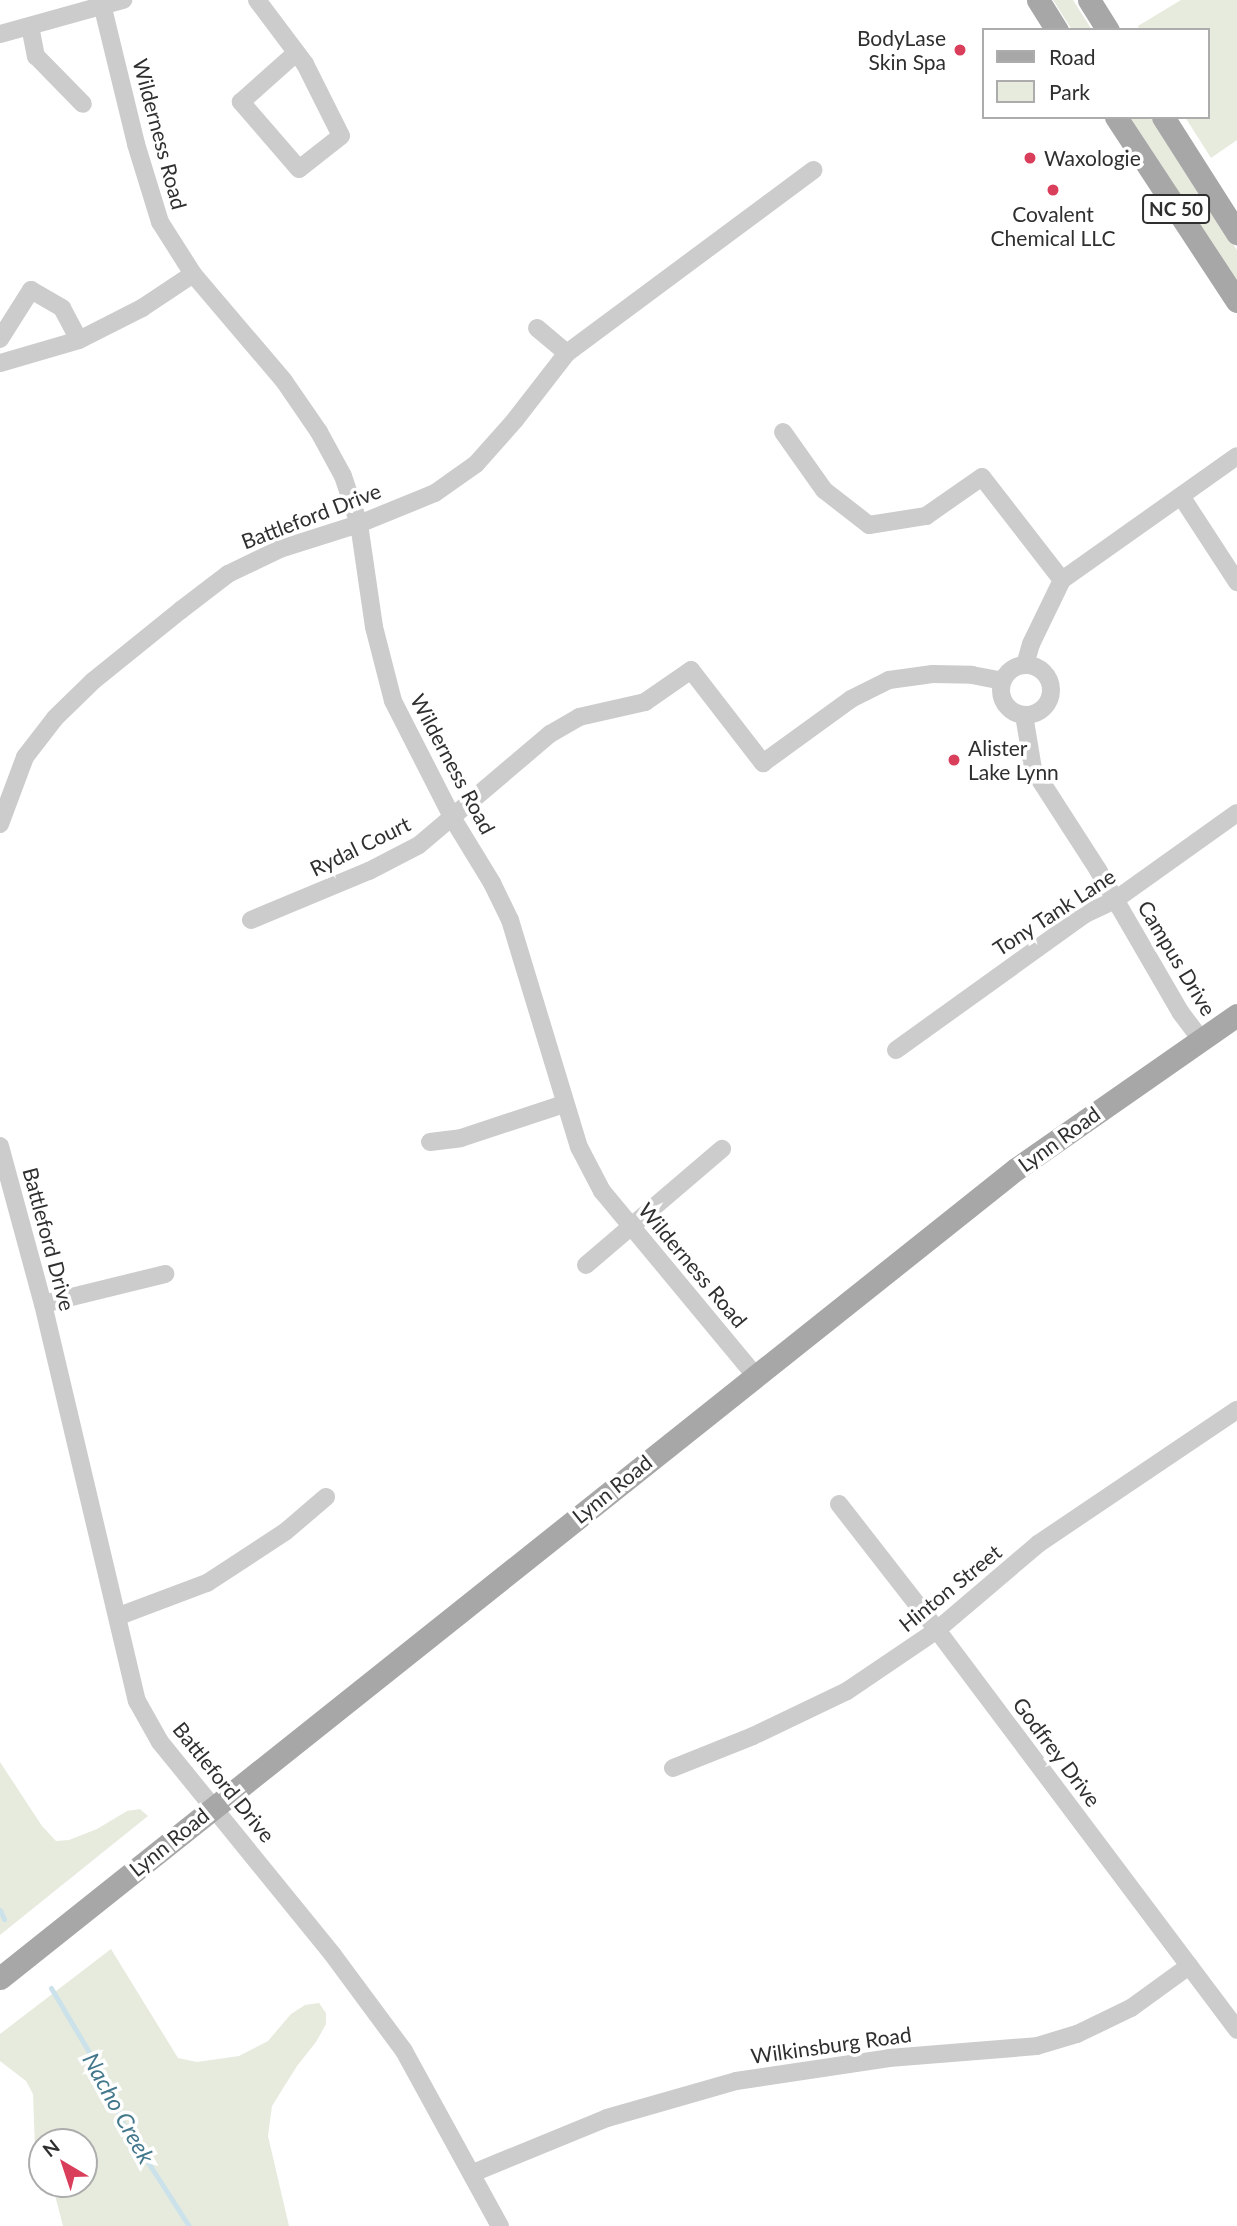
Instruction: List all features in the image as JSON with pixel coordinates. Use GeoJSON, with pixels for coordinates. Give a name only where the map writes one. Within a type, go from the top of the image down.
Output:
{"type":"FeatureCollection","features":[{"type":"Feature","properties":{"kind":"main road"},"geometry":{"type":"LineString","coordinates":[[1038,0],[1056,28]]}},
{"type":"Feature","properties":{"kind":"main road"},"geometry":{"type":"LineString","coordinates":[[1089,0],[1107,28]]}},
{"type":"Feature","properties":{"kind":"main road","name":"NC 50"},"geometry":{"type":"LineString","coordinates":[[1116,119],[1237,302]]}},
{"type":"Feature","properties":{"kind":"main road","name":"NC 50"},"geometry":{"type":"LineString","coordinates":[[1164,119],[1237,233]]}},
{"type":"Feature","properties":{"kind":"main road","name":"Lynn Road"},"geometry":{"type":"LineString","coordinates":[[0,1978],[1016,1169],[1200,1038],[1237,1016]]}},
{"type":"Feature","properties":{"kind":"street"},"geometry":{"type":"LineString","coordinates":[[0,34],[102,2],[123,0]]}},
{"type":"Feature","properties":{"kind":"street"},"geometry":{"type":"LineString","coordinates":[[257,0],[305,64],[341,136],[299,169],[241,102],[296,53]]}},
{"type":"Feature","properties":{"kind":"street","name":"Wilderness Road"},"geometry":{"type":"LineString","coordinates":[[102,2],[136,144],[160,222],[192,274],[284,381],[319,432],[343,476],[359,524],[374,627],[393,701],[453,819],[492,883],[510,920],[579,1147],[602,1191],[629,1226],[755,1375]]}},
{"type":"Feature","properties":{"kind":"street"},"geometry":{"type":"LineString","coordinates":[[30,26],[36,56],[83,104]]}},
{"type":"Feature","properties":{"kind":"street","name":"Battleford Drive"},"geometry":{"type":"LineString","coordinates":[[0,824],[25,757],[55,718],[93,681],[228,574],[280,550],[359,524],[435,493],[476,464],[515,420],[567,353],[813,170]]}},
{"type":"Feature","properties":{"kind":"street"},"geometry":{"type":"LineString","coordinates":[[0,363],[79,340],[142,308],[192,274]]}},
{"type":"Feature","properties":{"kind":"street"},"geometry":{"type":"LineString","coordinates":[[0,339],[31,290],[62,308],[79,340]]}},
{"type":"Feature","properties":{"kind":"street"},"geometry":{"type":"LineString","coordinates":[[537,328],[567,353]]}},
{"type":"Feature","properties":{"kind":"street"},"geometry":{"type":"LineString","coordinates":[[783,432],[824,490],[869,525],[926,516],[982,477],[1062,580]]}},
{"type":"Feature","properties":{"kind":"street"},"geometry":{"type":"LineString","coordinates":[[1026,665],[1031,644],[1062,580],[1237,456]]}},
{"type":"Feature","properties":{"kind":"street"},"geometry":{"type":"LineString","coordinates":[[1181,496],[1237,582]]}},
{"type":"Feature","properties":{"kind":"street"},"geometry":{"type":"LineString","coordinates":[[1026,665],[1042,671],[1051,689],[1043,708],[1024,715],[1007,706],[1002,698],[1002,681],[1012,669],[1026,665]]}},
{"type":"Feature","properties":{"kind":"street","name":"Rydal Court"},"geometry":{"type":"LineString","coordinates":[[251,920],[369,871],[419,845],[453,819],[474,796],[550,734],[579,717],[645,702],[691,670],[763,763],[851,699],[889,680],[933,674],[972,675],[1002,681]]}},
{"type":"Feature","properties":{"kind":"street","name":"Campus Drive"},"geometry":{"type":"LineString","coordinates":[[1024,715],[1033,769],[1115,900],[1181,1013],[1200,1038]]}},
{"type":"Feature","properties":{"kind":"street","name":"Tony Tank Lane"},"geometry":{"type":"LineString","coordinates":[[896,1050],[1085,914],[1115,900],[1237,813]]}},
{"type":"Feature","properties":{"kind":"street"},"geometry":{"type":"LineString","coordinates":[[430,1142],[461,1138],[564,1104]]}},
{"type":"Feature","properties":{"kind":"street","name":"Battleford Drive"},"geometry":{"type":"LineString","coordinates":[[0,1146],[43,1304],[137,1701],[160,1742],[333,1955],[404,2051],[473,2172],[500,2226]]}},
{"type":"Feature","properties":{"kind":"street"},"geometry":{"type":"LineString","coordinates":[[586,1265],[722,1149]]}},
{"type":"Feature","properties":{"kind":"street"},"geometry":{"type":"LineString","coordinates":[[43,1304],[165,1274]]}},
{"type":"Feature","properties":{"kind":"street","name":"Hinton Street"},"geometry":{"type":"LineString","coordinates":[[673,1768],[753,1737],[847,1691],[937,1630],[1038,1544],[1237,1410]]}},
{"type":"Feature","properties":{"kind":"street"},"geometry":{"type":"LineString","coordinates":[[119,1616],[207,1583],[285,1532],[326,1497]]}},
{"type":"Feature","properties":{"kind":"street","name":"Godfrey Drive"},"geometry":{"type":"LineString","coordinates":[[839,1504],[937,1630],[1237,2030]]}},
{"type":"Feature","properties":{"kind":"street","name":"Wilkinsburg Road"},"geometry":{"type":"LineString","coordinates":[[473,2172],[607,2118],[736,2081],[889,2058],[1037,2046],[1077,2034],[1132,2008],[1189,1966]]}},
{"type":"Feature","properties":{"kind":"green space"},"geometry":{"type":"Polygon","coordinates":[[[1053,0],[1073,0],[1091,28],[1071,28],[1053,0]]]}},
{"type":"Feature","properties":{"kind":"green space"},"geometry":{"type":"Polygon","coordinates":[[[1181,0],[1237,0],[1237,140],[1211,158],[1186,119],[1209,119],[1209,28],[1138,26],[1181,0]]]}},
{"type":"Feature","properties":{"kind":"green space"},"geometry":{"type":"Polygon","coordinates":[[[1131,119],[1151,119],[1237,250],[1237,282],[1131,119]]]}},
{"type":"Feature","properties":{"kind":"green space"},"geometry":{"type":"Polygon","coordinates":[[[0,1762],[42,1826],[56,1841],[69,1840],[97,1829],[127,1811],[140,1809],[148,1816],[0,1935],[0,1762]]]}},
{"type":"Feature","properties":{"kind":"green space"},"geometry":{"type":"Polygon","coordinates":[[[111,1949],[178,2058],[197,2062],[239,2056],[268,2041],[291,2014],[305,2005],[319,2003],[326,2013],[326,2024],[272,2106],[268,2136],[289,2226],[63,2226],[56,2198],[98,2198],[98,2128],[34,2128],[33,2094],[26,2081],[0,2061],[0,2034],[111,1949]]]}},
{"type":"Feature","properties":{"kind":"waterway","name":"Nacho Creek"},"geometry":{"type":"LineString","coordinates":[[0,1910],[4,1919]]}},
{"type":"Feature","properties":{"kind":"waterway","name":"Nacho Creek"},"geometry":{"type":"LineString","coordinates":[[51,1988],[108,2084],[122,2122],[189,2226]]}},
{"type":"Feature","properties":{"kind":"place","name":"BodyLase Skin Spa"},"geometry":{"type":"Point","coordinates":[960,50]}},
{"type":"Feature","properties":{"kind":"place","name":"Waxologie"},"geometry":{"type":"Point","coordinates":[1030,158]}},
{"type":"Feature","properties":{"kind":"place","name":"Covalent Chemical LLC"},"geometry":{"type":"Point","coordinates":[1053,190]}},
{"type":"Feature","properties":{"kind":"place","name":"Alister Lake Lynn"},"geometry":{"type":"Point","coordinates":[954,760]}}]}
